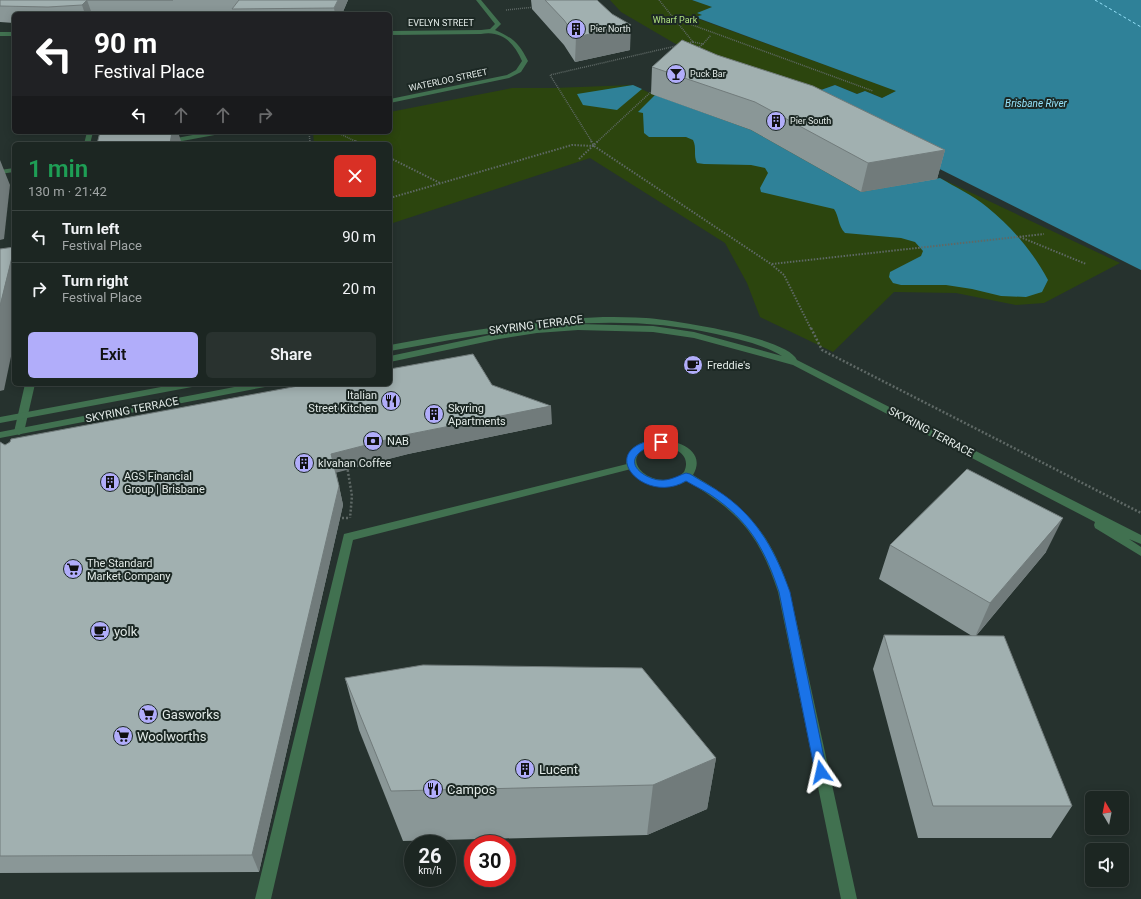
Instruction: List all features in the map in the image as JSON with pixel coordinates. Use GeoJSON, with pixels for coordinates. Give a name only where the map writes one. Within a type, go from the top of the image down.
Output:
{"type":"FeatureCollection","features":[{"type":"Feature","properties":{"kind":"street"},"geometry":{"type":"LineString","coordinates":[[478,0],[498,24],[492,30]]}},
{"type":"Feature","properties":{"kind":"street","name":"EVELYN STREET"},"geometry":{"type":"LineString","coordinates":[[392,33],[481,32],[492,30]]}},
{"type":"Feature","properties":{"kind":"street","name":"WATERLOO STREET"},"geometry":{"type":"LineString","coordinates":[[392,102],[509,76],[519,71],[524,66],[525,61],[513,40],[492,30]]}},
{"type":"Feature","properties":{"kind":"street"},"geometry":{"type":"LineString","coordinates":[[0,34],[12,34]]}},
{"type":"Feature","properties":{"kind":"street"},"geometry":{"type":"LineString","coordinates":[[166,142],[209,134]]}},
{"type":"Feature","properties":{"kind":"street"},"geometry":{"type":"LineString","coordinates":[[0,172],[12,170]]}},
{"type":"Feature","properties":{"kind":"street","name":"SKYRING TERRACE"},"geometry":{"type":"LineString","coordinates":[[392,348],[558,320],[596,318],[643,319],[684,324],[755,341],[782,351],[796,363]]}},
{"type":"Feature","properties":{"kind":"street","name":"SKYRING TERRACE"},"geometry":{"type":"LineString","coordinates":[[392,359],[537,330],[578,327],[653,329],[694,335],[734,344],[796,363],[1066,503],[1141,540]]}},
{"type":"Feature","properties":{"kind":"street"},"geometry":{"type":"LineString","coordinates":[[17,444],[30,386]]}},
{"type":"Feature","properties":{"kind":"street","name":"SKYRING TERRACE"},"geometry":{"type":"LineString","coordinates":[[0,420],[181,386]]}},
{"type":"Feature","properties":{"kind":"street","name":"SKYRING TERRACE"},"geometry":{"type":"LineString","coordinates":[[0,436],[254,386]]}},
{"type":"Feature","properties":{"kind":"street"},"geometry":{"type":"LineString","coordinates":[[654,442],[668,443],[685,450],[691,459],[692,468],[686,476],[672,483],[654,483],[639,476],[631,466],[631,456],[637,448],[654,442]]}},
{"type":"Feature","properties":{"kind":"street"},"geometry":{"type":"LineString","coordinates":[[263,899],[348,537],[631,466]]}},
{"type":"Feature","properties":{"kind":"street"},"geometry":{"type":"LineString","coordinates":[[686,476],[721,497],[748,523],[766,545],[777,569],[784,592],[849,899]]}},
{"type":"Feature","properties":{"kind":"street","name":"SKYRING TERRACE"},"geometry":{"type":"LineString","coordinates":[[1066,503],[1141,552]]}},
{"type":"Feature","properties":{"kind":"path"},"geometry":{"type":"LineString","coordinates":[[660,0],[693,42]]}},
{"type":"Feature","properties":{"kind":"path"},"geometry":{"type":"LineString","coordinates":[[488,12],[535,7]]}},
{"type":"Feature","properties":{"kind":"path"},"geometry":{"type":"LineString","coordinates":[[676,19],[874,90]]}},
{"type":"Feature","properties":{"kind":"path"},"geometry":{"type":"LineString","coordinates":[[697,49],[711,35]]}},
{"type":"Feature","properties":{"kind":"path"},"geometry":{"type":"LineString","coordinates":[[685,44],[693,42],[703,44]]}},
{"type":"Feature","properties":{"kind":"path"},"geometry":{"type":"LineString","coordinates":[[678,46],[550,75],[594,146],[784,274],[822,350],[1141,513]]}},
{"type":"Feature","properties":{"kind":"path"},"geometry":{"type":"LineString","coordinates":[[579,159],[657,87]]}},
{"type":"Feature","properties":{"kind":"path"},"geometry":{"type":"LineString","coordinates":[[340,134],[357,142]]}},
{"type":"Feature","properties":{"kind":"path"},"geometry":{"type":"LineString","coordinates":[[392,197],[572,145],[594,146]]}},
{"type":"Feature","properties":{"kind":"path"},"geometry":{"type":"LineString","coordinates":[[392,159],[441,183]]}},
{"type":"Feature","properties":{"kind":"path"},"geometry":{"type":"LineString","coordinates":[[771,264],[1044,234]]}},
{"type":"Feature","properties":{"kind":"path"},"geometry":{"type":"LineString","coordinates":[[1020,237],[1086,264]]}},
{"type":"Feature","properties":{"kind":"path"},"geometry":{"type":"LineString","coordinates":[[346,459],[352,496],[348,537]]}},
{"type":"Feature","properties":{"kind":"path"},"geometry":{"type":"LineString","coordinates":[[334,518],[350,518]]}},
{"type":"Feature","properties":{"kind":"green space","name":"Wharf Park"},"geometry":{"type":"Polygon","coordinates":[[[610,0],[692,0],[713,7],[698,13],[703,15],[696,18],[897,91],[882,98],[865,91],[857,94],[835,85],[798,98],[674,43],[621,12],[610,0]]]}},
{"type":"Feature","properties":{"kind":"green space"},"geometry":{"type":"Polygon","coordinates":[[[633,85],[656,96],[751,130],[861,192],[940,178],[1120,263],[1044,303],[1016,305],[956,293],[894,292],[833,352],[760,317],[747,283],[725,243],[590,158],[392,223],[392,142],[314,142],[313,134],[392,134],[392,112],[512,88],[633,85]]]}},
{"type":"Feature","properties":{"kind":"water","name":"Brisbane River"},"geometry":{"type":"Polygon","coordinates":[[[692,0],[1141,0],[1141,270],[798,98],[835,85],[857,94],[865,91],[882,98],[896,91],[695,17],[702,15],[697,13],[712,7],[692,0]]]}},
{"type":"Feature","properties":{"kind":"water"},"geometry":{"type":"Polygon","coordinates":[[[633,85],[642,89],[617,110],[583,105],[577,94],[633,85]]]}},
{"type":"Feature","properties":{"kind":"water"},"geometry":{"type":"Polygon","coordinates":[[[655,95],[751,130],[861,192],[940,178],[976,199],[1005,223],[1029,250],[1048,280],[1042,292],[1026,297],[1001,296],[946,285],[901,285],[893,283],[889,277],[890,272],[921,256],[923,251],[915,242],[901,238],[845,233],[834,209],[761,192],[760,188],[768,173],[765,168],[751,165],[697,163],[693,140],[686,137],[649,137],[644,133],[643,113],[638,112],[655,95]]]}},
{"type":"Feature","properties":{"kind":"building"},"geometry":{"type":"Polygon","coordinates":[[[0,0],[87,0],[82,5],[48,7],[0,6],[0,0]]]}},
{"type":"Feature","properties":{"kind":"building"},"geometry":{"type":"Polygon","coordinates":[[[239,0],[338,0],[334,8],[232,9],[239,0]]]}},
{"type":"Feature","properties":{"kind":"building"},"geometry":{"type":"Polygon","coordinates":[[[545,0],[597,0],[612,14],[631,25],[576,37],[564,20],[545,0]]]}},
{"type":"Feature","properties":{"kind":"building"},"geometry":{"type":"Polygon","coordinates":[[[682,40],[717,55],[813,86],[945,150],[868,163],[755,102],[652,67],[682,40]]]}},
{"type":"Feature","properties":{"kind":"building"},"geometry":{"type":"Polygon","coordinates":[[[100,134],[172,134],[170,142],[98,142],[100,134]]]}},
{"type":"Feature","properties":{"kind":"building"},"geometry":{"type":"Polygon","coordinates":[[[12,247],[12,257],[0,306],[0,249],[12,247]]]}},
{"type":"Feature","properties":{"kind":"building","name":"Gasworks"},"geometry":{"type":"Polygon","coordinates":[[[473,354],[492,385],[551,406],[405,435],[331,454],[339,486],[252,855],[0,856],[0,442],[5,445],[10,442],[11,439],[298,386],[392,386],[392,369],[473,354]]]}},
{"type":"Feature","properties":{"kind":"building"},"geometry":{"type":"Polygon","coordinates":[[[967,469],[1063,518],[990,603],[890,545],[967,469]]]}},
{"type":"Feature","properties":{"kind":"building"},"geometry":{"type":"Polygon","coordinates":[[[884,635],[1004,636],[1072,806],[933,806],[884,635]]]}},
{"type":"Feature","properties":{"kind":"building"},"geometry":{"type":"Polygon","coordinates":[[[423,665],[642,668],[716,758],[653,785],[391,791],[345,678],[423,665]]]}},
{"type":"Feature","properties":{"kind":"ferry route"},"geometry":{"type":"LineString","coordinates":[[1095,0],[1141,27]]}},
{"type":"Feature","properties":{"kind":"place","name":"Pier North"},"geometry":{"type":"Point","coordinates":[576,29]}},
{"type":"Feature","properties":{"kind":"place","name":"Puck Bar"},"geometry":{"type":"Point","coordinates":[676,74]}},
{"type":"Feature","properties":{"kind":"place","name":"Pier South"},"geometry":{"type":"Point","coordinates":[776,121]}},
{"type":"Feature","properties":{"kind":"place","name":"Freddie's"},"geometry":{"type":"Point","coordinates":[693,365]}},
{"type":"Feature","properties":{"kind":"place","name":"Italian Street Kitchen"},"geometry":{"type":"Point","coordinates":[391,401]}},
{"type":"Feature","properties":{"kind":"place","name":"Skyring Apartments"},"geometry":{"type":"Point","coordinates":[434,414]}},
{"type":"Feature","properties":{"kind":"place","name":"NAB"},"geometry":{"type":"Point","coordinates":[373,441]}},
{"type":"Feature","properties":{"kind":"place","name":"kIvahan Coffee"},"geometry":{"type":"Point","coordinates":[304,463]}},
{"type":"Feature","properties":{"kind":"place","name":"AGS Financial Group | Brisbane"},"geometry":{"type":"Point","coordinates":[110,482]}},
{"type":"Feature","properties":{"kind":"place","name":"The Standard Market Company"},"geometry":{"type":"Point","coordinates":[73,569]}},
{"type":"Feature","properties":{"kind":"place","name":"yolk"},"geometry":{"type":"Point","coordinates":[100,631]}},
{"type":"Feature","properties":{"kind":"place","name":"Gasworks"},"geometry":{"type":"Point","coordinates":[148,714]}},
{"type":"Feature","properties":{"kind":"place","name":"Woolworths"},"geometry":{"type":"Point","coordinates":[123,736]}},
{"type":"Feature","properties":{"kind":"place","name":"Lucent"},"geometry":{"type":"Point","coordinates":[525,769]}},
{"type":"Feature","properties":{"kind":"place","name":"Campos"},"geometry":{"type":"Point","coordinates":[433,789]}},
{"type":"Feature","properties":{"kind":"route"},"geometry":{"type":"LineString","coordinates":[[661,442],[654,442],[637,448],[631,456],[630,461],[635,473],[648,481],[660,484],[677,482],[686,476],[721,497],[748,523],[766,545],[777,569],[784,592],[821,772]]}}]}
